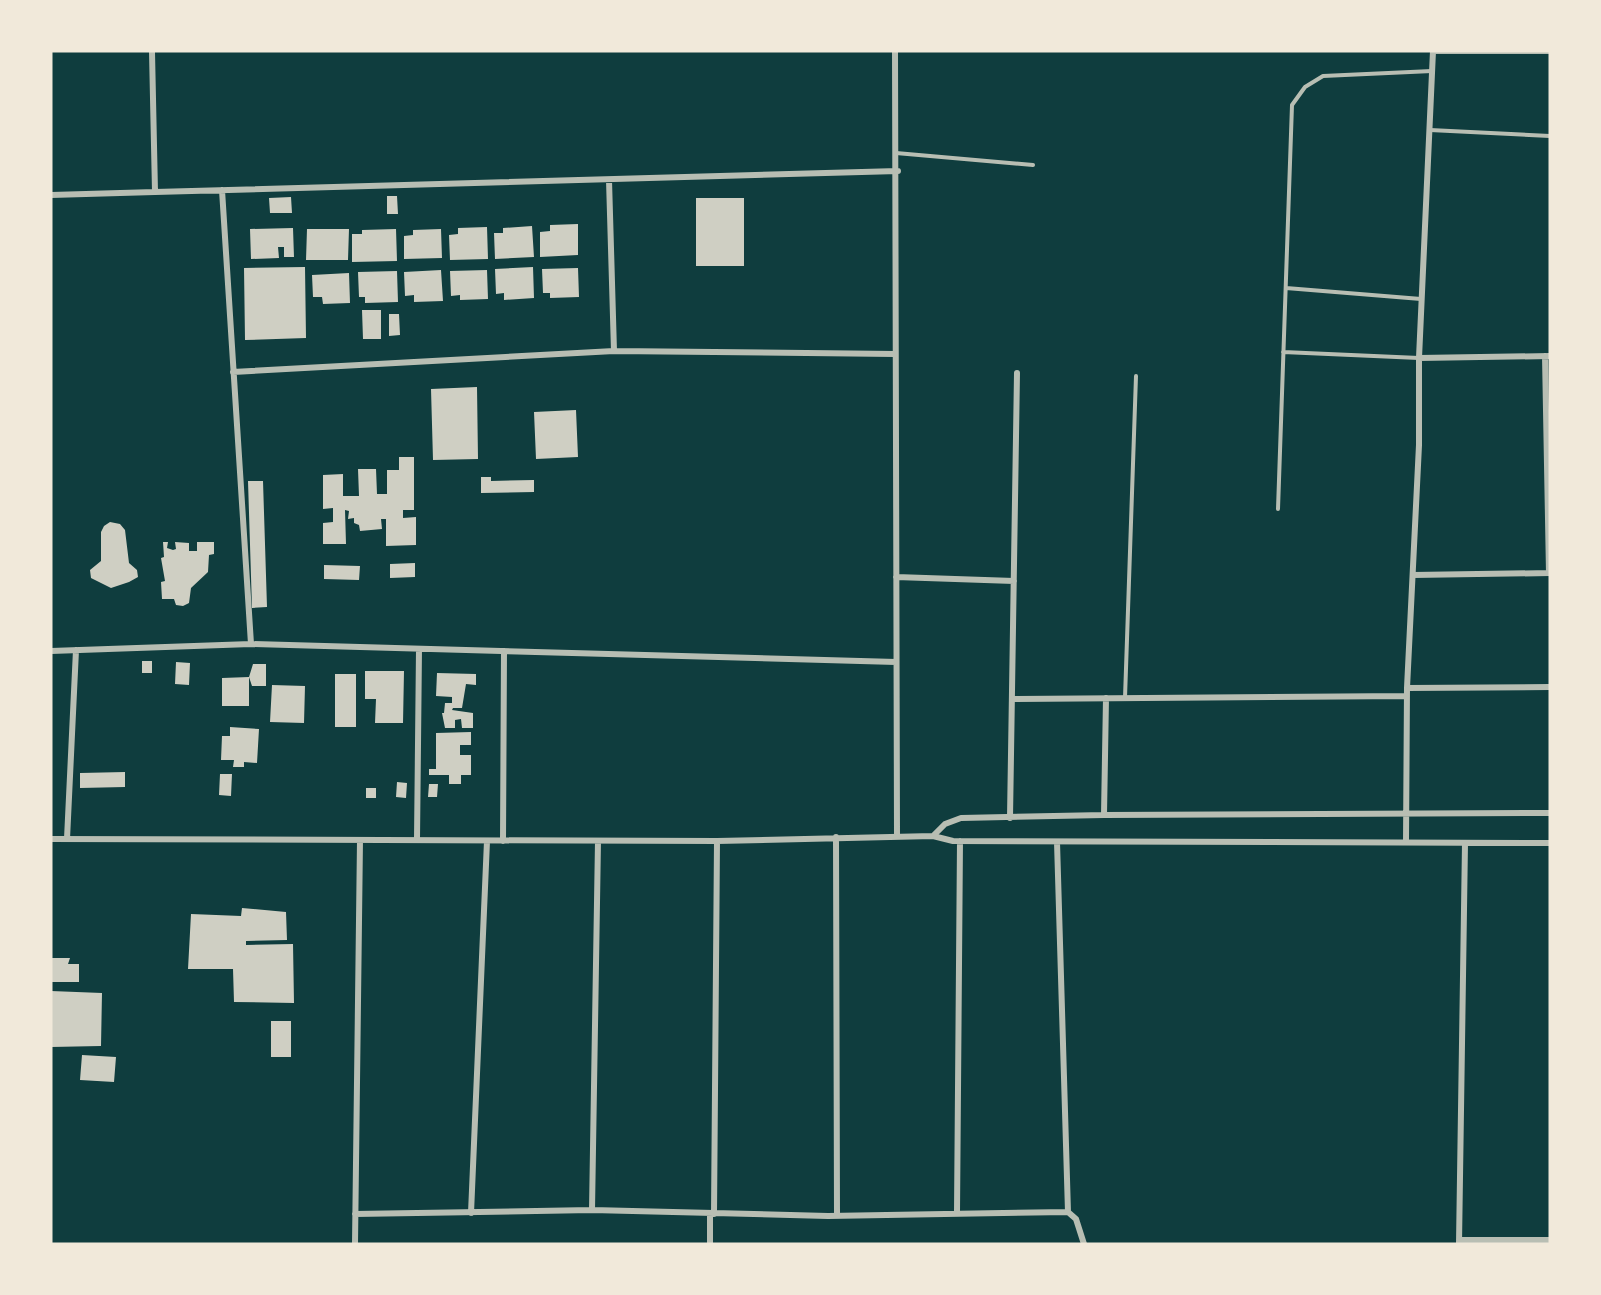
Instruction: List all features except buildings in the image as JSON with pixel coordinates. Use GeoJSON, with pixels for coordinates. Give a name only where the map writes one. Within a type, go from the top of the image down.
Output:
{"type":"FeatureCollection","features":[{"type":"Feature","properties":{"kind":"street"},"geometry":{"type":"LineString","coordinates":[[895,51],[898,171],[895,354],[897,836]]}},
{"type":"Feature","properties":{"kind":"street"},"geometry":{"type":"LineString","coordinates":[[152,52],[155,192]]}},
{"type":"Feature","properties":{"kind":"street"},"geometry":{"type":"LineString","coordinates":[[1406,842],[1407,688],[1419,445],[1421,299],[1433,52]]}},
{"type":"Feature","properties":{"kind":"street"},"geometry":{"type":"LineString","coordinates":[[51,195],[898,171]]}},
{"type":"Feature","properties":{"kind":"street"},"geometry":{"type":"LineString","coordinates":[[609,180],[614,351]]}},
{"type":"Feature","properties":{"kind":"street"},"geometry":{"type":"LineString","coordinates":[[222,190],[250,644]]}},
{"type":"Feature","properties":{"kind":"street"},"geometry":{"type":"LineString","coordinates":[[233,372],[614,351],[895,354]]}},
{"type":"Feature","properties":{"kind":"street"},"geometry":{"type":"LineString","coordinates":[[1413,575],[1549,573],[1548,356],[1419,358]]}},
{"type":"Feature","properties":{"kind":"street"},"geometry":{"type":"LineString","coordinates":[[1010,818],[1017,373]]}},
{"type":"Feature","properties":{"kind":"street"},"geometry":{"type":"LineString","coordinates":[[896,577],[1014,581]]}},
{"type":"Feature","properties":{"kind":"street"},"geometry":{"type":"LineString","coordinates":[[51,651],[250,644],[896,662]]}},
{"type":"Feature","properties":{"kind":"street"},"geometry":{"type":"LineString","coordinates":[[417,840],[419,649]]}},
{"type":"Feature","properties":{"kind":"street"},"geometry":{"type":"LineString","coordinates":[[67,839],[76,650]]}},
{"type":"Feature","properties":{"kind":"street"},"geometry":{"type":"LineString","coordinates":[[503,841],[504,651]]}},
{"type":"Feature","properties":{"kind":"street"},"geometry":{"type":"LineString","coordinates":[[1407,688],[1550,687]]}},
{"type":"Feature","properties":{"kind":"street"},"geometry":{"type":"LineString","coordinates":[[1012,699],[1407,696]]}},
{"type":"Feature","properties":{"kind":"street"},"geometry":{"type":"LineString","coordinates":[[1104,815],[1106,698]]}},
{"type":"Feature","properties":{"kind":"street"},"geometry":{"type":"LineString","coordinates":[[933,836],[952,820],[1104,815],[1550,813]]}},
{"type":"Feature","properties":{"kind":"street"},"geometry":{"type":"LineString","coordinates":[[51,839],[717,841],[933,836],[960,841],[1550,843]]}},
{"type":"Feature","properties":{"kind":"street"},"geometry":{"type":"LineString","coordinates":[[836,837],[837,1216]]}},
{"type":"Feature","properties":{"kind":"street"},"geometry":{"type":"LineString","coordinates":[[355,1244],[360,840]]}},
{"type":"Feature","properties":{"kind":"street"},"geometry":{"type":"LineString","coordinates":[[471,1213],[487,840]]}},
{"type":"Feature","properties":{"kind":"street"},"geometry":{"type":"LineString","coordinates":[[592,1210],[598,841]]}},
{"type":"Feature","properties":{"kind":"street"},"geometry":{"type":"LineString","coordinates":[[710,1244],[717,841]]}},
{"type":"Feature","properties":{"kind":"street"},"geometry":{"type":"LineString","coordinates":[[957,1213],[960,841]]}},
{"type":"Feature","properties":{"kind":"street"},"geometry":{"type":"LineString","coordinates":[[1057,842],[1068,1212]]}},
{"type":"Feature","properties":{"kind":"street"},"geometry":{"type":"LineString","coordinates":[[1465,843],[1459,1242],[1550,1240]]}},
{"type":"Feature","properties":{"kind":"street"},"geometry":{"type":"LineString","coordinates":[[355,1214],[592,1210],[837,1216],[1068,1212],[1076,1219],[1084,1244]]}},
{"type":"Feature","properties":{"kind":"lane"},"geometry":{"type":"LineString","coordinates":[[1433,52],[1550,52]]}},
{"type":"Feature","properties":{"kind":"lane"},"geometry":{"type":"LineString","coordinates":[[1278,509],[1292,105],[1305,87],[1323,76],[1432,71]]}},
{"type":"Feature","properties":{"kind":"lane"},"geometry":{"type":"LineString","coordinates":[[1429,130],[1550,136]]}},
{"type":"Feature","properties":{"kind":"lane"},"geometry":{"type":"LineString","coordinates":[[896,153],[1033,165]]}},
{"type":"Feature","properties":{"kind":"lane"},"geometry":{"type":"LineString","coordinates":[[1286,288],[1421,299]]}},
{"type":"Feature","properties":{"kind":"lane"},"geometry":{"type":"LineString","coordinates":[[1283,352],[1419,358]]}},
{"type":"Feature","properties":{"kind":"lane"},"geometry":{"type":"LineString","coordinates":[[1125,698],[1136,376]]}}]}
